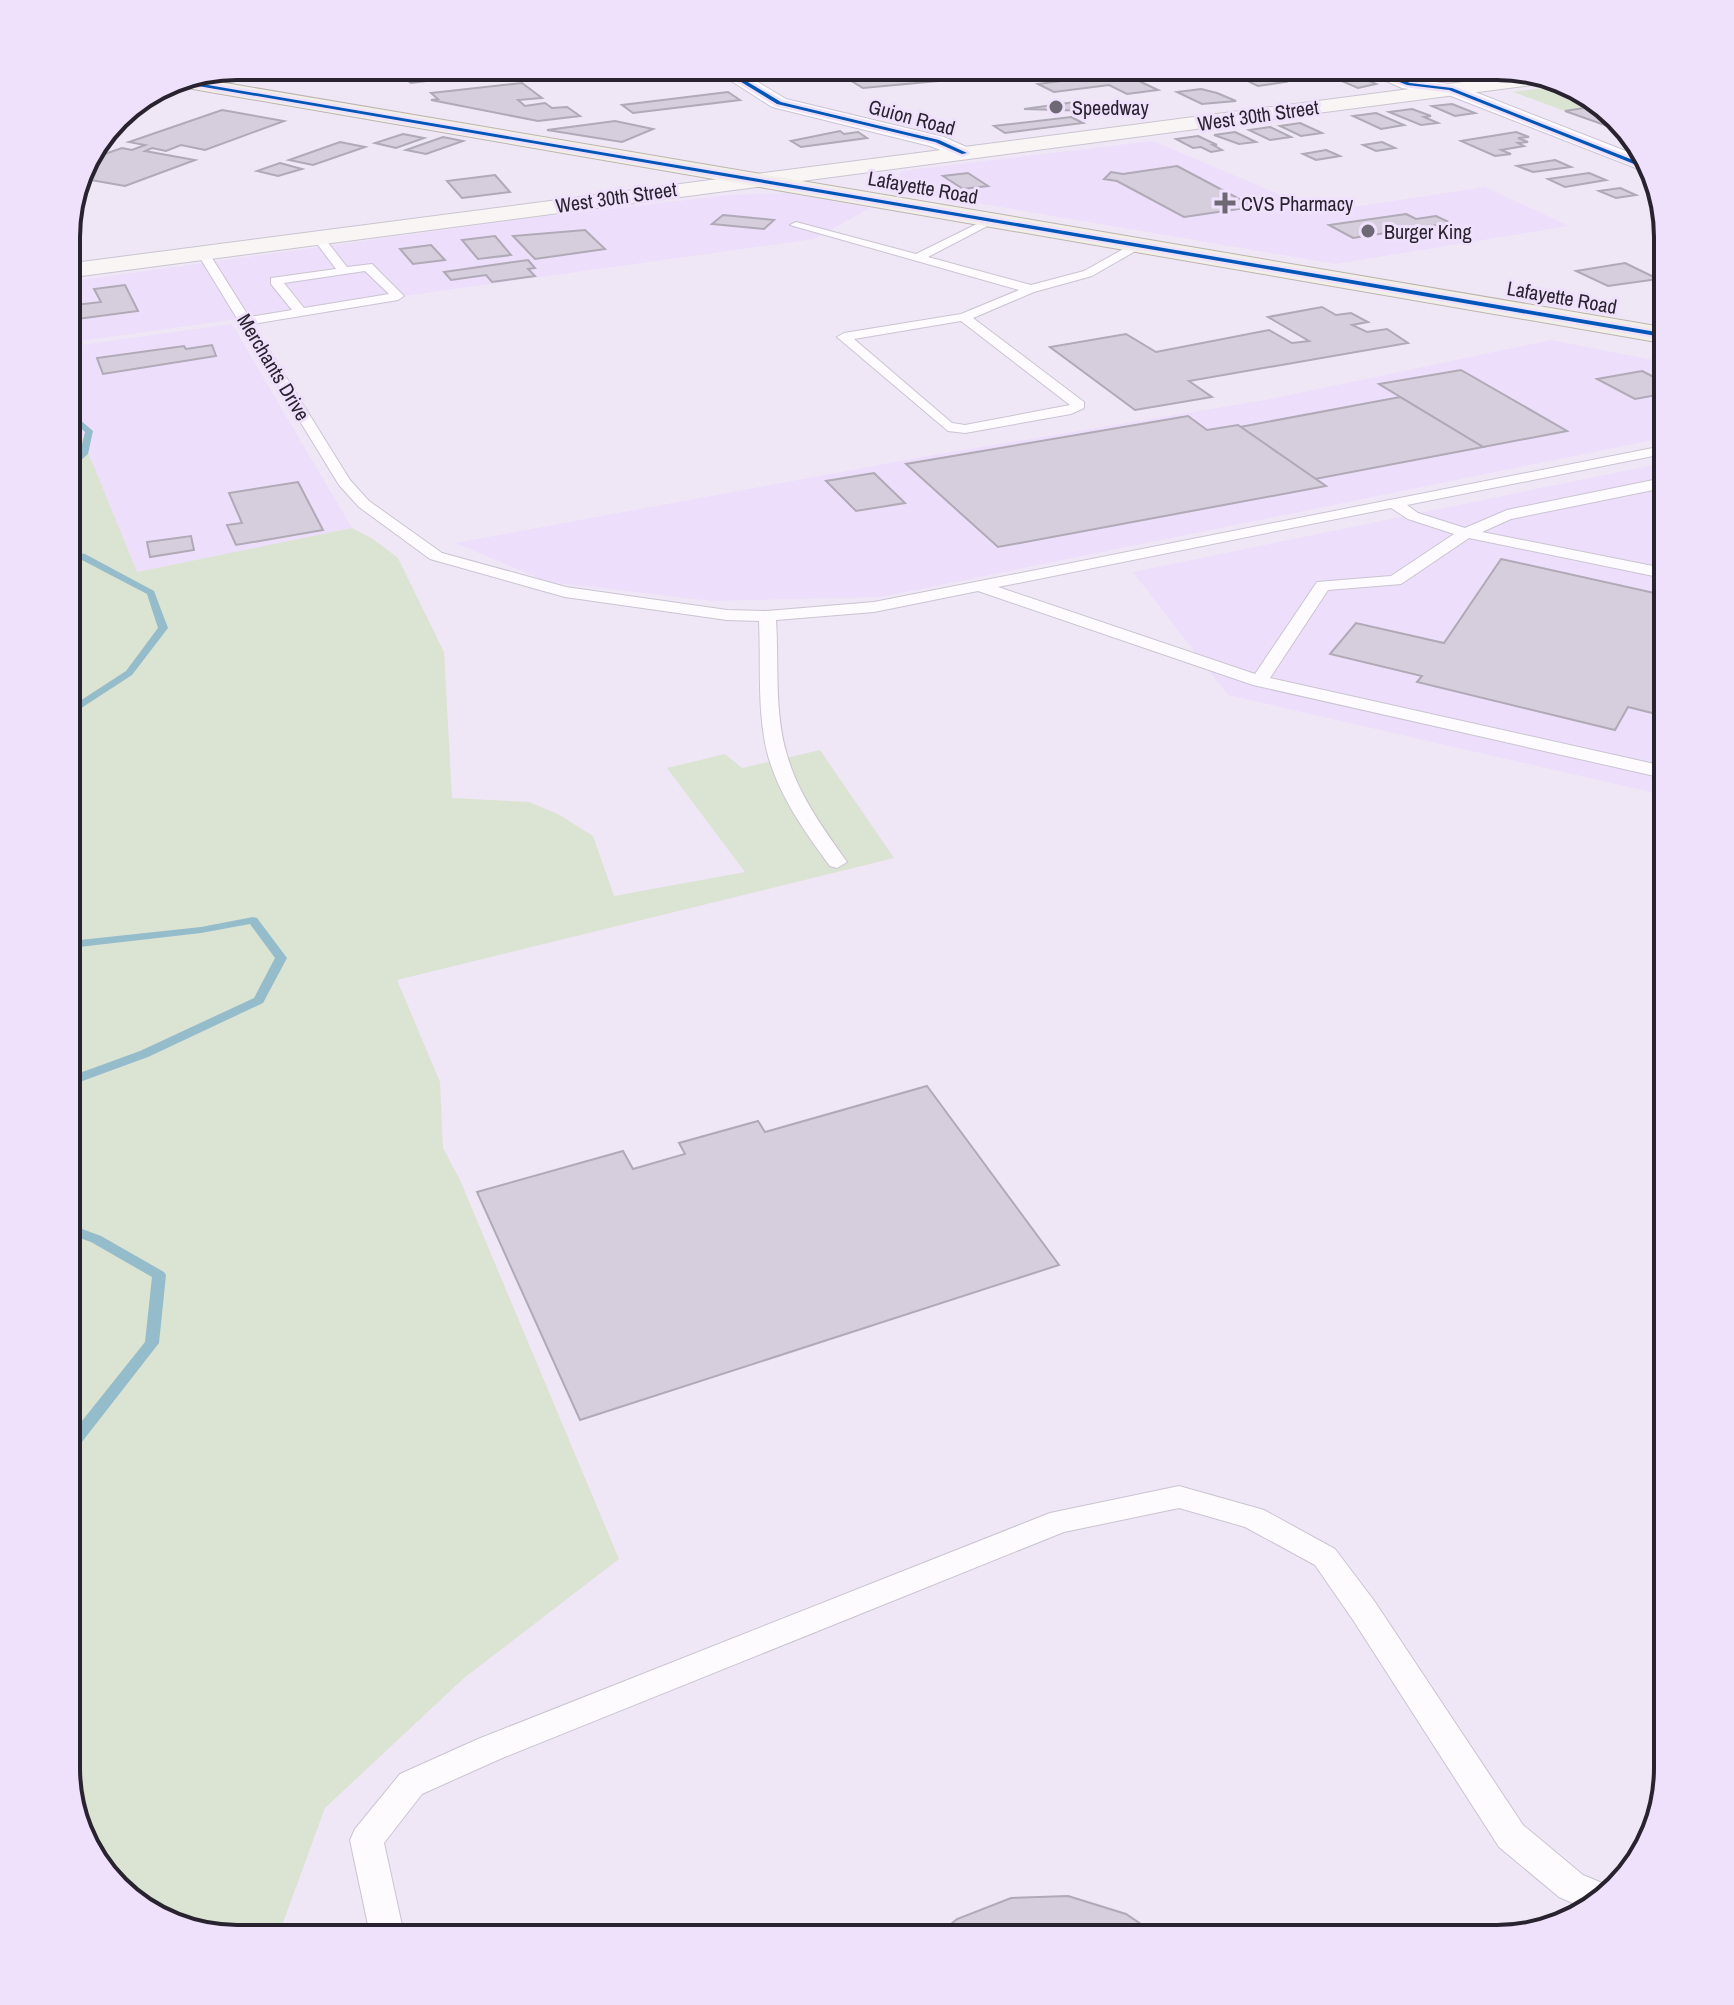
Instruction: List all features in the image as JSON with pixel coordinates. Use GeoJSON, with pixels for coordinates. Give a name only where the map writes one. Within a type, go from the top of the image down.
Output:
{"type":"FeatureCollection","features":[{"type":"Feature","properties":{"kind":"main road","name":"West 30th Street"},"geometry":{"type":"LineString","coordinates":[[80,269],[1514,81]]}},
{"type":"Feature","properties":{"kind":"main road","name":"Lafayette Road"},"geometry":{"type":"LineString","coordinates":[[199,85],[1654,334]]}},
{"type":"Feature","properties":{"kind":"street","name":"Guion Road"},"geometry":{"type":"LineString","coordinates":[[740,80],[779,103],[937,141],[964,153]]}},
{"type":"Feature","properties":{"kind":"street"},"geometry":{"type":"LineString","coordinates":[[1398,80],[1450,89],[1635,163]]}},
{"type":"Feature","properties":{"kind":"street"},"geometry":{"type":"LineString","coordinates":[[1443,80],[1450,89]]}},
{"type":"Feature","properties":{"kind":"lane"},"geometry":{"type":"LineString","coordinates":[[1617,156],[1629,154]]}},
{"type":"Feature","properties":{"kind":"lane"},"geometry":{"type":"LineString","coordinates":[[918,258],[993,219]]}},
{"type":"Feature","properties":{"kind":"lane"},"geometry":{"type":"LineString","coordinates":[[796,225],[1031,289]]}},
{"type":"Feature","properties":{"kind":"lane"},"geometry":{"type":"LineString","coordinates":[[318,237],[344,271]]}},
{"type":"Feature","properties":{"kind":"lane"},"geometry":{"type":"LineString","coordinates":[[964,317],[1079,405],[1071,410],[965,429],[948,427],[844,337],[964,317],[1031,289],[1062,285],[1124,256],[1140,245]]}},
{"type":"Feature","properties":{"kind":"lane","name":"Merchants Drive"},"geometry":{"type":"LineString","coordinates":[[203,253],[344,482],[364,504],[436,556],[565,592],[727,615],[767,616],[874,607],[1654,452]]}},
{"type":"Feature","properties":{"kind":"lane"},"geometry":{"type":"LineString","coordinates":[[246,321],[301,312],[398,296],[368,267],[275,281],[301,312]]}},
{"type":"Feature","properties":{"kind":"lane"},"geometry":{"type":"LineString","coordinates":[[1259,681],[1323,585],[1395,581],[1466,533],[1507,515],[1654,485]]}},
{"type":"Feature","properties":{"kind":"lane"},"geometry":{"type":"LineString","coordinates":[[1394,503],[1413,516],[1466,533],[1654,571]]}},
{"type":"Feature","properties":{"kind":"lane"},"geometry":{"type":"LineString","coordinates":[[978,586],[1259,681],[1654,770]]}},
{"type":"Feature","properties":{"kind":"lane"},"geometry":{"type":"LineString","coordinates":[[767,616],[773,735],[781,762],[813,830],[837,862]]}},
{"type":"Feature","properties":{"kind":"lane"},"geometry":{"type":"LineString","coordinates":[[385,1925],[367,1840],[411,1784],[489,1749],[1060,1521],[1179,1497],[1254,1518],[1325,1557],[1364,1611],[1511,1836],[1571,1886],[1590,1894]]}},
{"type":"Feature","properties":{"kind":"shaded area"},"geometry":{"type":"Polygon","coordinates":[[[1153,141],[1321,212],[1485,187],[1569,226],[1335,264],[895,189],[901,171],[1153,141]]]}},
{"type":"Feature","properties":{"kind":"shaded area"},"geometry":{"type":"Polygon","coordinates":[[[785,193],[870,208],[814,239],[80,341],[80,280],[523,219],[730,195],[785,193]]]}},
{"type":"Feature","properties":{"kind":"shaded area"},"geometry":{"type":"Polygon","coordinates":[[[232,324],[352,528],[137,572],[80,432],[80,345],[232,324]]]}},
{"type":"Feature","properties":{"kind":"shaded area"},"geometry":{"type":"Polygon","coordinates":[[[1551,340],[1654,360],[1654,440],[881,597],[712,601],[548,582],[455,543],[928,456],[1265,400],[1551,340]]]}},
{"type":"Feature","properties":{"kind":"shaded area"},"geometry":{"type":"Polygon","coordinates":[[[1654,465],[1654,793],[1228,695],[1133,572],[1654,465]]]}},
{"type":"Feature","properties":{"kind":"green space"},"geometry":{"type":"Polygon","coordinates":[[[1546,88],[1585,108],[1565,111],[1513,92],[1546,88]]]}},
{"type":"Feature","properties":{"kind":"green space"},"geometry":{"type":"Polygon","coordinates":[[[80,432],[137,572],[352,528],[398,558],[444,652],[452,798],[529,802],[558,814],[593,836],[614,896],[745,872],[667,768],[725,754],[742,768],[820,750],[894,858],[397,980],[440,1082],[443,1148],[460,1180],[619,1559],[464,1678],[325,1808],[282,1925],[217,1924],[168,1909],[126,1879],[96,1837],[81,1788],[80,432]]]}},
{"type":"Feature","properties":{"kind":"building"},"geometry":{"type":"Polygon","coordinates":[[[407,80],[435,80],[411,83],[407,80]]]}},
{"type":"Feature","properties":{"kind":"building"},"geometry":{"type":"Polygon","coordinates":[[[850,80],[949,80],[863,88],[850,80]]]}},
{"type":"Feature","properties":{"kind":"building"},"geometry":{"type":"Polygon","coordinates":[[[1069,80],[1137,80],[1158,90],[1127,94],[1109,85],[1054,92],[1038,84],[1069,80]]]}},
{"type":"Feature","properties":{"kind":"building"},"geometry":{"type":"Polygon","coordinates":[[[1246,80],[1285,82],[1258,86],[1246,80]]]}},
{"type":"Feature","properties":{"kind":"building"},"geometry":{"type":"Polygon","coordinates":[[[1339,80],[1367,80],[1376,84],[1358,88],[1339,80]]]}},
{"type":"Feature","properties":{"kind":"building"},"geometry":{"type":"Polygon","coordinates":[[[522,83],[542,98],[518,100],[525,106],[545,103],[552,108],[567,107],[580,116],[538,121],[431,100],[438,99],[431,93],[522,83]]]}},
{"type":"Feature","properties":{"kind":"building"},"geometry":{"type":"Polygon","coordinates":[[[1201,89],[1236,101],[1202,104],[1177,92],[1201,89]]]}},
{"type":"Feature","properties":{"kind":"building"},"geometry":{"type":"Polygon","coordinates":[[[728,92],[740,100],[633,113],[622,105],[728,92]]]}},
{"type":"Feature","properties":{"kind":"building"},"geometry":{"type":"Polygon","coordinates":[[[1075,102],[1091,111],[1024,109],[1075,102]]]}},
{"type":"Feature","properties":{"kind":"building"},"geometry":{"type":"Polygon","coordinates":[[[1452,104],[1475,113],[1455,116],[1432,106],[1452,104]]]}},
{"type":"Feature","properties":{"kind":"building"},"geometry":{"type":"Polygon","coordinates":[[[1585,108],[1608,126],[1565,111],[1585,108]]]}},
{"type":"Feature","properties":{"kind":"building"},"geometry":{"type":"Polygon","coordinates":[[[1412,109],[1431,116],[1424,117],[1438,123],[1421,125],[1389,112],[1412,109]]]}},
{"type":"Feature","properties":{"kind":"building"},"geometry":{"type":"Polygon","coordinates":[[[222,110],[284,121],[205,150],[181,145],[166,151],[152,148],[145,151],[195,160],[125,186],[91,180],[104,154],[145,145],[129,142],[222,110]]]}},
{"type":"Feature","properties":{"kind":"building"},"geometry":{"type":"Polygon","coordinates":[[[1376,113],[1404,125],[1381,129],[1353,116],[1376,113]]]}},
{"type":"Feature","properties":{"kind":"building"},"geometry":{"type":"Polygon","coordinates":[[[1071,117],[1083,123],[1005,133],[994,126],[1071,117]]]}},
{"type":"Feature","properties":{"kind":"building"},"geometry":{"type":"Polygon","coordinates":[[[615,121],[653,129],[622,142],[547,130],[615,121]]]}},
{"type":"Feature","properties":{"kind":"building"},"geometry":{"type":"Polygon","coordinates":[[[1300,123],[1322,133],[1301,136],[1280,126],[1300,123]]]}},
{"type":"Feature","properties":{"kind":"building"},"geometry":{"type":"Polygon","coordinates":[[[1270,127],[1291,137],[1270,140],[1249,130],[1270,127]]]}},
{"type":"Feature","properties":{"kind":"building"},"geometry":{"type":"Polygon","coordinates":[[[840,131],[844,134],[858,132],[867,138],[801,147],[791,141],[840,131]]]}},
{"type":"Feature","properties":{"kind":"building"},"geometry":{"type":"Polygon","coordinates":[[[1235,132],[1256,142],[1239,144],[1214,135],[1235,132]]]}},
{"type":"Feature","properties":{"kind":"building"},"geometry":{"type":"Polygon","coordinates":[[[1516,132],[1529,137],[1518,138],[1528,142],[1518,143],[1524,146],[1501,150],[1511,154],[1495,156],[1461,141],[1516,132]]]}},
{"type":"Feature","properties":{"kind":"building"},"geometry":{"type":"Polygon","coordinates":[[[403,134],[424,138],[396,148],[375,143],[403,134]]]}},
{"type":"Feature","properties":{"kind":"building"},"geometry":{"type":"Polygon","coordinates":[[[1198,136],[1222,150],[1211,152],[1201,147],[1193,148],[1176,139],[1198,136]]]}},
{"type":"Feature","properties":{"kind":"building"},"geometry":{"type":"Polygon","coordinates":[[[443,137],[463,141],[426,154],[406,150],[443,137]]]}},
{"type":"Feature","properties":{"kind":"building"},"geometry":{"type":"Polygon","coordinates":[[[340,142],[365,147],[313,165],[289,160],[340,142]]]}},
{"type":"Feature","properties":{"kind":"building"},"geometry":{"type":"Polygon","coordinates":[[[1382,142],[1395,148],[1376,151],[1363,145],[1382,142]]]}},
{"type":"Feature","properties":{"kind":"building"},"geometry":{"type":"Polygon","coordinates":[[[1326,150],[1340,156],[1316,160],[1303,154],[1326,150]]]}},
{"type":"Feature","properties":{"kind":"building"},"geometry":{"type":"Polygon","coordinates":[[[1555,160],[1571,167],[1533,172],[1517,166],[1555,160]]]}},
{"type":"Feature","properties":{"kind":"building"},"geometry":{"type":"Polygon","coordinates":[[[280,163],[302,169],[278,176],[257,171],[280,163]]]}},
{"type":"Feature","properties":{"kind":"building","name":"CVS Pharmacy"},"geometry":{"type":"Polygon","coordinates":[[[1177,166],[1243,201],[1259,206],[1184,217],[1117,181],[1104,179],[1111,172],[1123,174],[1177,166]]]}},
{"type":"Feature","properties":{"kind":"building"},"geometry":{"type":"Polygon","coordinates":[[[968,173],[988,186],[963,189],[943,176],[968,173]]]}},
{"type":"Feature","properties":{"kind":"building"},"geometry":{"type":"Polygon","coordinates":[[[1589,173],[1606,180],[1565,187],[1548,179],[1589,173]]]}},
{"type":"Feature","properties":{"kind":"building"},"geometry":{"type":"Polygon","coordinates":[[[495,175],[510,192],[462,198],[447,181],[495,175]]]}},
{"type":"Feature","properties":{"kind":"building"},"geometry":{"type":"Polygon","coordinates":[[[1620,188],[1636,195],[1616,198],[1599,191],[1620,188]]]}},
{"type":"Feature","properties":{"kind":"building","name":"Burger King"},"geometry":{"type":"Polygon","coordinates":[[[1406,214],[1416,219],[1436,216],[1451,223],[1353,238],[1329,225],[1406,214]]]}},
{"type":"Feature","properties":{"kind":"building"},"geometry":{"type":"Polygon","coordinates":[[[723,215],[774,220],[764,229],[712,224],[723,215]]]}},
{"type":"Feature","properties":{"kind":"building"},"geometry":{"type":"Polygon","coordinates":[[[585,230],[605,249],[535,259],[513,236],[585,230]]]}},
{"type":"Feature","properties":{"kind":"building"},"geometry":{"type":"Polygon","coordinates":[[[495,236],[511,255],[478,259],[462,240],[495,236]]]}},
{"type":"Feature","properties":{"kind":"building"},"geometry":{"type":"Polygon","coordinates":[[[431,245],[445,260],[413,264],[400,249],[431,245]]]}},
{"type":"Feature","properties":{"kind":"building"},"geometry":{"type":"Polygon","coordinates":[[[528,260],[535,268],[528,269],[535,276],[492,282],[486,275],[451,280],[444,272],[528,260]]]}},
{"type":"Feature","properties":{"kind":"building"},"geometry":{"type":"Polygon","coordinates":[[[1625,263],[1654,280],[1608,286],[1576,271],[1625,263]]]}},
{"type":"Feature","properties":{"kind":"building"},"geometry":{"type":"Polygon","coordinates":[[[125,285],[138,311],[80,319],[80,304],[101,302],[94,289],[125,285]]]}},
{"type":"Feature","properties":{"kind":"building"},"geometry":{"type":"Polygon","coordinates":[[[1322,307],[1336,315],[1351,313],[1368,322],[1352,325],[1367,332],[1387,329],[1408,343],[1189,381],[1212,397],[1135,410],[1050,347],[1126,334],[1156,352],[1269,330],[1292,343],[1309,341],[1268,317],[1322,307]]]}},
{"type":"Feature","properties":{"kind":"building"},"geometry":{"type":"Polygon","coordinates":[[[212,345],[216,356],[103,374],[97,358],[184,346],[186,349],[212,345]]]}},
{"type":"Feature","properties":{"kind":"building"},"geometry":{"type":"Polygon","coordinates":[[[1461,370],[1567,431],[1483,447],[1379,384],[1461,370]]]}},
{"type":"Feature","properties":{"kind":"building"},"geometry":{"type":"Polygon","coordinates":[[[1642,371],[1654,377],[1654,396],[1635,399],[1597,379],[1642,371]]]}},
{"type":"Feature","properties":{"kind":"building"},"geometry":{"type":"Polygon","coordinates":[[[1400,397],[1483,447],[1315,479],[1240,427],[1400,397]]]}},
{"type":"Feature","properties":{"kind":"building"},"geometry":{"type":"Polygon","coordinates":[[[1188,416],[1207,430],[1238,425],[1326,486],[998,547],[906,464],[1188,416]]]}},
{"type":"Feature","properties":{"kind":"building"},"geometry":{"type":"Polygon","coordinates":[[[874,473],[905,503],[856,511],[826,481],[874,473]]]}},
{"type":"Feature","properties":{"kind":"building"},"geometry":{"type":"Polygon","coordinates":[[[298,482],[323,530],[236,545],[227,525],[242,523],[229,493],[298,482]]]}},
{"type":"Feature","properties":{"kind":"building"},"geometry":{"type":"Polygon","coordinates":[[[191,536],[194,550],[150,557],[147,542],[191,536]]]}},
{"type":"Feature","properties":{"kind":"building"},"geometry":{"type":"Polygon","coordinates":[[[1501,559],[1654,593],[1654,714],[1628,707],[1615,730],[1417,682],[1422,676],[1330,654],[1356,623],[1444,643],[1501,559]]]}},
{"type":"Feature","properties":{"kind":"building"},"geometry":{"type":"Polygon","coordinates":[[[927,1086],[1059,1265],[580,1420],[477,1192],[623,1151],[633,1169],[685,1154],[679,1143],[758,1121],[765,1132],[927,1086]]]}},
{"type":"Feature","properties":{"kind":"building"},"geometry":{"type":"Polygon","coordinates":[[[1068,1896],[1126,1914],[1142,1925],[950,1925],[957,1919],[1011,1898],[1068,1896]]]}},
{"type":"Feature","properties":{"kind":"waterway"},"geometry":{"type":"LineString","coordinates":[[80,423],[89,431],[84,454],[80,458]]}},
{"type":"Feature","properties":{"kind":"waterway"},"geometry":{"type":"LineString","coordinates":[[80,556],[151,593],[163,628],[129,673],[80,706]]}},
{"type":"Feature","properties":{"kind":"waterway"},"geometry":{"type":"LineString","coordinates":[[80,944],[201,930],[253,920],[281,958],[259,1000],[144,1054],[80,1078]]}},
{"type":"Feature","properties":{"kind":"waterway"},"geometry":{"type":"LineString","coordinates":[[80,1233],[159,1275],[152,1343],[80,1434]]}},
{"type":"Feature","properties":{"kind":"cycle path"},"geometry":{"type":"LineString","coordinates":[[740,80],[779,103],[937,141],[964,153]]}},
{"type":"Feature","properties":{"kind":"cycle path"},"geometry":{"type":"LineString","coordinates":[[1398,80],[1450,89],[1634,162]]}},
{"type":"Feature","properties":{"kind":"cycle path"},"geometry":{"type":"LineString","coordinates":[[198,85],[1654,334]]}},
{"type":"Feature","properties":{"kind":"place","name":"Speedway"},"geometry":{"type":"Point","coordinates":[1056,107]}},
{"type":"Feature","properties":{"kind":"place","name":"CVS Pharmacy"},"geometry":{"type":"Point","coordinates":[1225,203]}},
{"type":"Feature","properties":{"kind":"place","name":"Burger King"},"geometry":{"type":"Point","coordinates":[1368,231]}}]}
